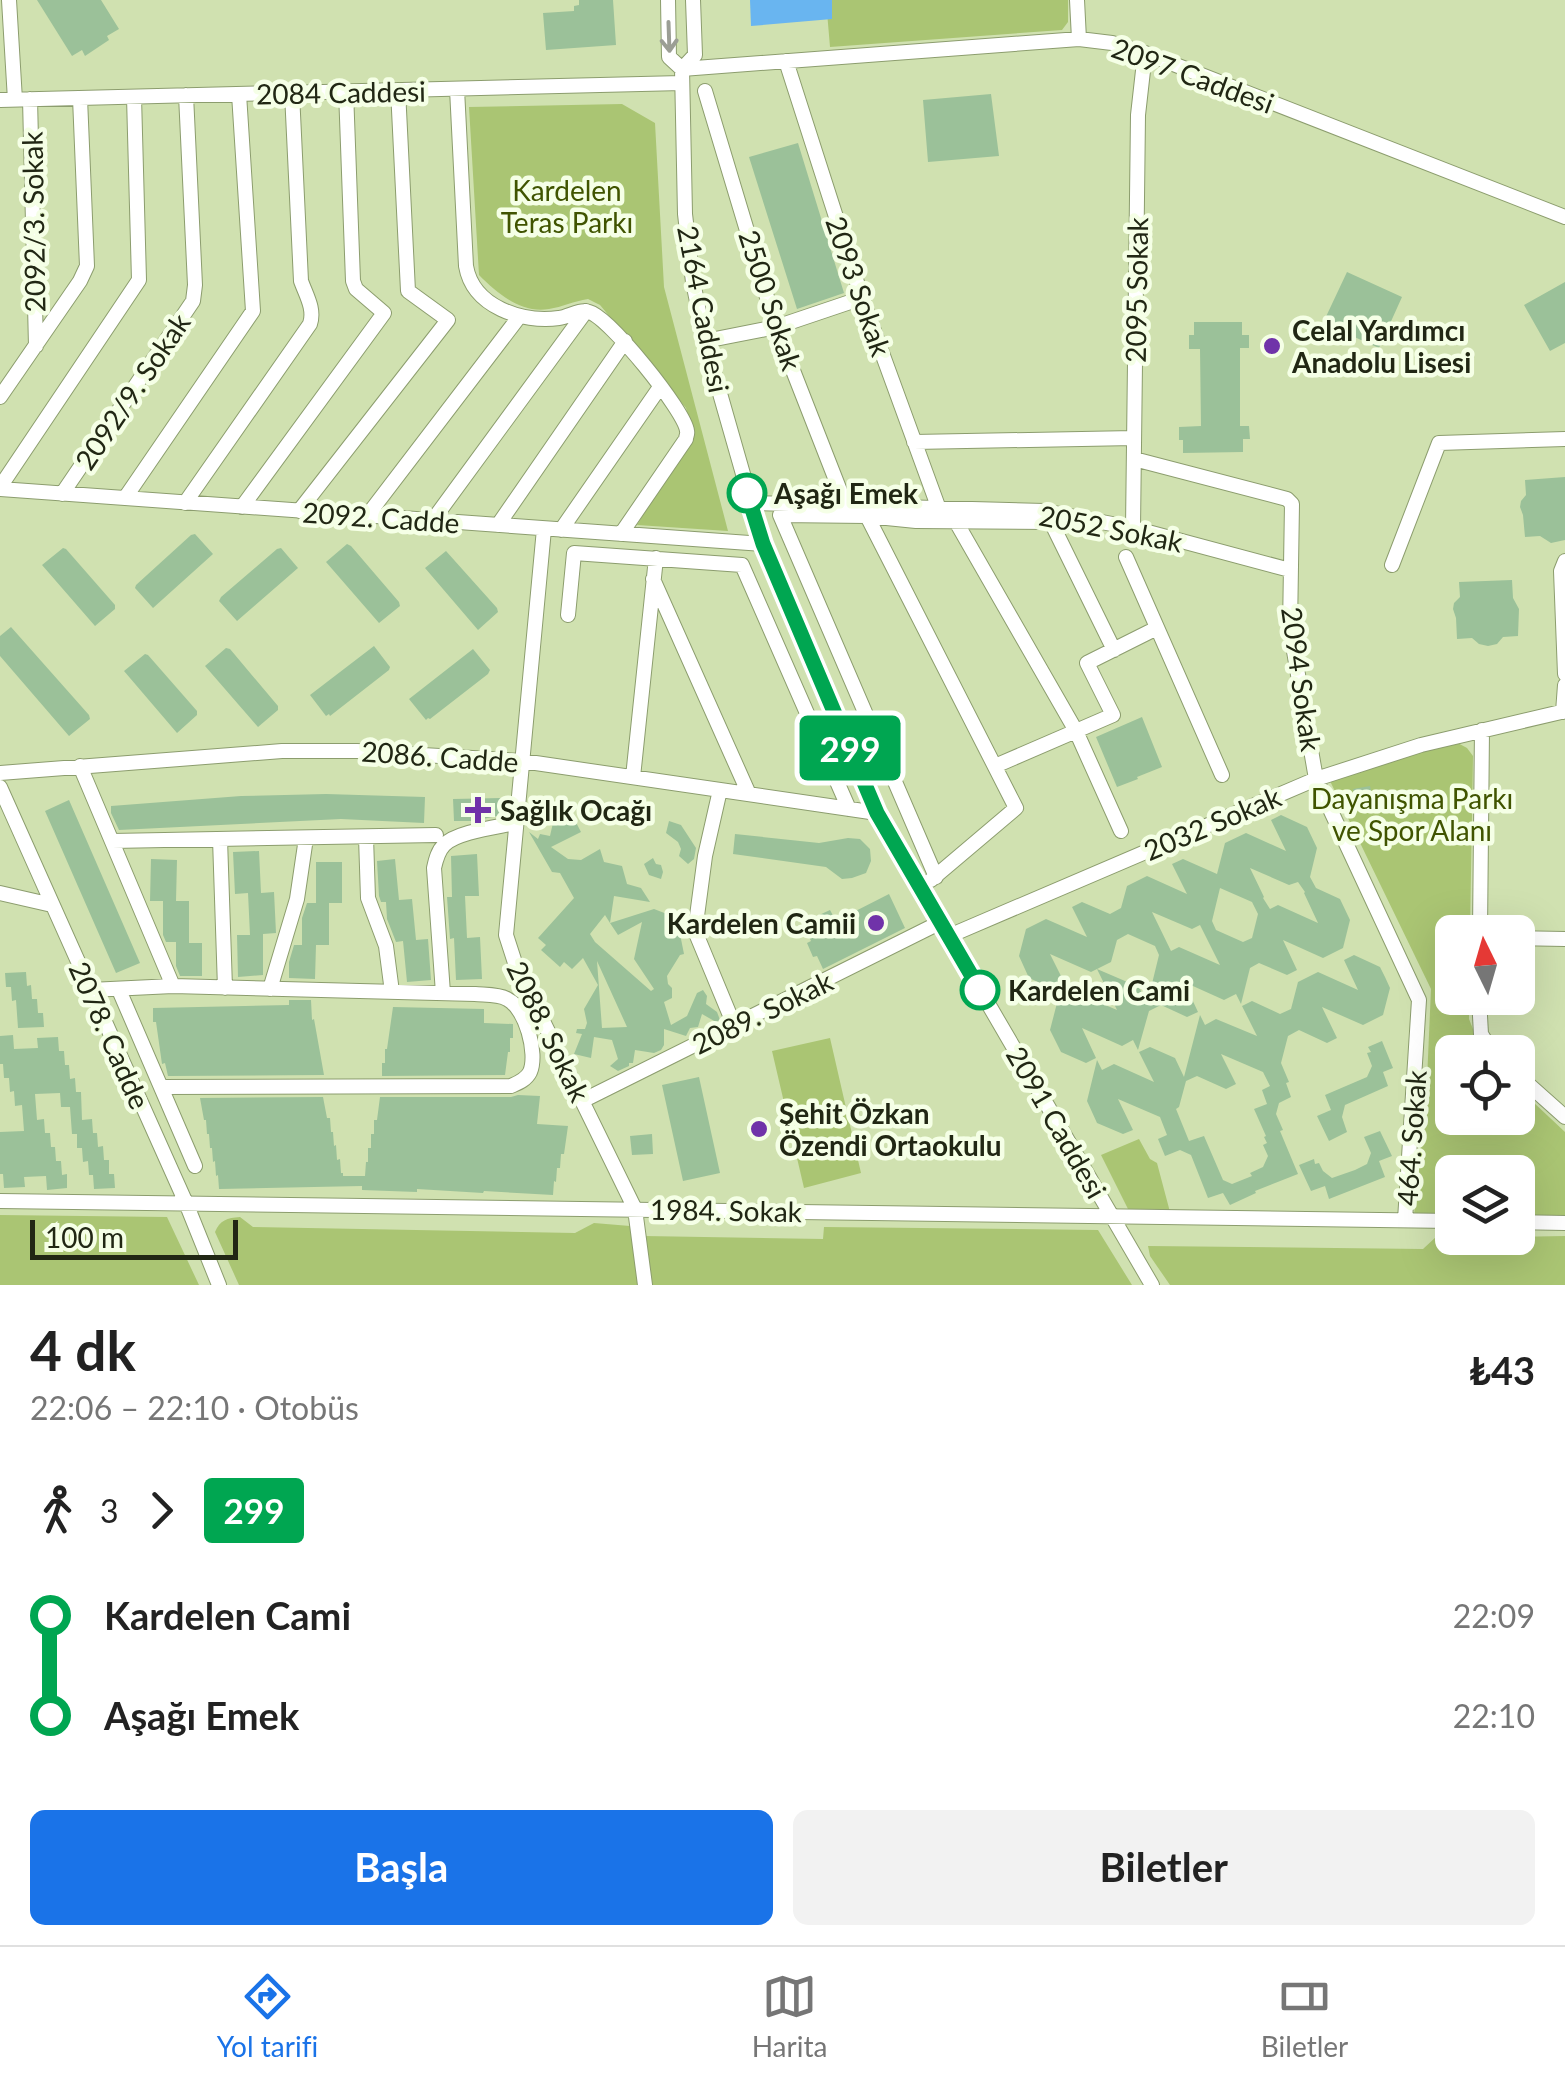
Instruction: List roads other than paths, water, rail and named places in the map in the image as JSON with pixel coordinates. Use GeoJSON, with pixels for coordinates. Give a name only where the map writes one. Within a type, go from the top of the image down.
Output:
{"type":"FeatureCollection","features":[{"type":"Feature","properties":{"kind":"street","name":"2092/3. Sokak"},"geometry":{"type":"LineString","coordinates":[[9,0],[36,346]]}},
{"type":"Feature","properties":{"kind":"street"},"geometry":{"type":"LineString","coordinates":[[668,0],[670,57],[682,76],[695,55],[694,0]]}},
{"type":"Feature","properties":{"kind":"street"},"geometry":{"type":"LineString","coordinates":[[1077,0],[1078,39]]}},
{"type":"Feature","properties":{"kind":"street","name":"2097 Caddesi"},"geometry":{"type":"LineString","coordinates":[[682,76],[786,61],[1078,39],[1112,43],[1565,217]]}},
{"type":"Feature","properties":{"kind":"street","name":"2095 Sokak"},"geometry":{"type":"LineString","coordinates":[[1133,528],[1138,115],[1144,53]]}},
{"type":"Feature","properties":{"kind":"street","name":"2093 Sokak"},"geometry":{"type":"LineString","coordinates":[[786,61],[862,298],[939,508]]}},
{"type":"Feature","properties":{"kind":"street","name":"2084 Caddesi"},"geometry":{"type":"LineString","coordinates":[[15,100],[456,89],[682,76]]}},
{"type":"Feature","properties":{"kind":"street","name":"2164 Caddesi"},"geometry":{"type":"LineString","coordinates":[[682,76],[688,247],[705,341],[763,544]]}},
{"type":"Feature","properties":{"kind":"street"},"geometry":{"type":"LineString","coordinates":[[456,89],[467,274],[471,283],[498,308],[518,317],[558,318],[586,311],[596,315],[625,341],[686,427],[686,439],[621,534]]}},
{"type":"Feature","properties":{"kind":"street"},"geometry":{"type":"LineString","coordinates":[[299,511],[448,320],[408,291],[398,90]]}},
{"type":"Feature","properties":{"kind":"street","name":"2500 Sokak"},"geometry":{"type":"LineString","coordinates":[[705,91],[776,327],[846,506]]}},
{"type":"Feature","properties":{"kind":"street"},"geometry":{"type":"LineString","coordinates":[[242,506],[384,314],[354,286],[346,92]]}},
{"type":"Feature","properties":{"kind":"street"},"geometry":{"type":"LineString","coordinates":[[185,502],[310,324],[312,309],[301,280],[292,93]]}},
{"type":"Feature","properties":{"kind":"street"},"geometry":{"type":"LineString","coordinates":[[125,498],[252,314],[239,94]]}},
{"type":"Feature","properties":{"kind":"street","name":"2092/9. Sokak"},"geometry":{"type":"LineString","coordinates":[[62,494],[191,304],[195,284],[186,95]]}},
{"type":"Feature","properties":{"kind":"street"},"geometry":{"type":"LineString","coordinates":[[0,488],[139,280],[134,97]]}},
{"type":"Feature","properties":{"kind":"street"},"geometry":{"type":"LineString","coordinates":[[0,398],[86,271],[80,98]]}},
{"type":"Feature","properties":{"kind":"street"},"geometry":{"type":"LineString","coordinates":[[705,341],[776,327],[862,298]]}},
{"type":"Feature","properties":{"kind":"street"},"geometry":{"type":"LineString","coordinates":[[433,520],[586,311]]}},
{"type":"Feature","properties":{"kind":"street"},"geometry":{"type":"LineString","coordinates":[[367,516],[518,317]]}},
{"type":"Feature","properties":{"kind":"street"},"geometry":{"type":"LineString","coordinates":[[498,525],[625,341]]}},
{"type":"Feature","properties":{"kind":"street"},"geometry":{"type":"LineString","coordinates":[[561,530],[660,387]]}},
{"type":"Feature","properties":{"kind":"street"},"geometry":{"type":"LineString","coordinates":[[914,442],[1134,438]]}},
{"type":"Feature","properties":{"kind":"street"},"geometry":{"type":"LineString","coordinates":[[1392,565],[1440,443],[1565,439]]}},
{"type":"Feature","properties":{"kind":"street","name":"2094 Sokak"},"geometry":{"type":"LineString","coordinates":[[1134,460],[1287,499],[1292,504],[1290,628],[1316,779]]}},
{"type":"Feature","properties":{"kind":"street","name":"2092. Cadde"},"geometry":{"type":"LineString","coordinates":[[0,488],[763,544]]}},
{"type":"Feature","properties":{"kind":"street","name":"2052 Sokak"},"geometry":{"type":"LineString","coordinates":[[750,504],[1044,511],[1133,528],[1290,570]]}},
{"type":"Feature","properties":{"kind":"street"},"geometry":{"type":"LineString","coordinates":[[936,877],[780,515],[1052,522],[1114,650]]}},
{"type":"Feature","properties":{"kind":"street"},"geometry":{"type":"LineString","coordinates":[[868,516],[1016,808],[920,887]]}},
{"type":"Feature","properties":{"kind":"street"},"geometry":{"type":"LineString","coordinates":[[955,520],[1076,731],[1121,831]]}},
{"type":"Feature","properties":{"kind":"street","name":"2088. Sokak"},"geometry":{"type":"LineString","coordinates":[[544,528],[506,925],[509,947],[635,1209],[644,1285]]}},
{"type":"Feature","properties":{"kind":"street","name":"2091 Caddesi"},"geometry":{"type":"LineString","coordinates":[[763,544],[877,813],[1152,1285]]}},
{"type":"Feature","properties":{"kind":"street"},"geometry":{"type":"LineString","coordinates":[[568,615],[574,553],[742,565],[849,808]]}},
{"type":"Feature","properties":{"kind":"street"},"geometry":{"type":"LineString","coordinates":[[633,777],[656,558]]}},
{"type":"Feature","properties":{"kind":"street"},"geometry":{"type":"LineString","coordinates":[[1126,558],[1222,775]]}},
{"type":"Feature","properties":{"kind":"street"},"geometry":{"type":"LineString","coordinates":[[1565,561],[1560,570],[1565,674]]}},
{"type":"Feature","properties":{"kind":"street"},"geometry":{"type":"LineString","coordinates":[[653,579],[749,794]]}},
{"type":"Feature","properties":{"kind":"street"},"geometry":{"type":"LineString","coordinates":[[995,766],[1112,715],[1086,663],[1157,628]]}},
{"type":"Feature","properties":{"kind":"street"},"geometry":{"type":"LineString","coordinates":[[1564,712],[1565,685]]}},
{"type":"Feature","properties":{"kind":"street","name":"2032 Sokak"},"geometry":{"type":"LineString","coordinates":[[945,929],[1316,779],[1421,745],[1564,712]]}},
{"type":"Feature","properties":{"kind":"street"},"geometry":{"type":"LineString","coordinates":[[1480,915],[1482,730]]}},
{"type":"Feature","properties":{"kind":"street","name":"2086. Cadde"},"geometry":{"type":"LineString","coordinates":[[0,773],[320,750],[522,761],[877,813]]}},
{"type":"Feature","properties":{"kind":"street"},"geometry":{"type":"LineString","coordinates":[[80,766],[173,986]]}},
{"type":"Feature","properties":{"kind":"street","name":"464. Sokak"},"geometry":{"type":"LineString","coordinates":[[1316,779],[1419,1000],[1405,1220]]}},
{"type":"Feature","properties":{"kind":"street","name":"2078. Cadde"},"geometry":{"type":"LineString","coordinates":[[0,786],[219,1285]]}},
{"type":"Feature","properties":{"kind":"street"},"geometry":{"type":"LineString","coordinates":[[720,790],[704,856],[695,931],[734,1025]]}},
{"type":"Feature","properties":{"kind":"street"},"geometry":{"type":"LineString","coordinates":[[443,993],[436,856],[454,838],[516,823]]}},
{"type":"Feature","properties":{"kind":"street"},"geometry":{"type":"LineString","coordinates":[[112,840],[436,836]]}},
{"type":"Feature","properties":{"kind":"street"},"geometry":{"type":"LineString","coordinates":[[366,837],[368,898],[386,946],[392,992]]}},
{"type":"Feature","properties":{"kind":"street"},"geometry":{"type":"LineString","coordinates":[[270,989],[297,899],[306,838]]}},
{"type":"Feature","properties":{"kind":"street"},"geometry":{"type":"LineString","coordinates":[[220,839],[224,988]]}},
{"type":"Feature","properties":{"kind":"street"},"geometry":{"type":"LineString","coordinates":[[0,893],[52,905]]}},
{"type":"Feature","properties":{"kind":"street","name":"2089. Sokak"},"geometry":{"type":"LineString","coordinates":[[582,1101],[734,1025],[945,929]]}},
{"type":"Feature","properties":{"kind":"street"},"geometry":{"type":"LineString","coordinates":[[1535,938],[1565,939]]}},
{"type":"Feature","properties":{"kind":"street"},"geometry":{"type":"LineString","coordinates":[[90,990],[173,986],[475,994],[507,998],[518,1009],[530,1034],[532,1069],[525,1079],[511,1086],[161,1087]]}},
{"type":"Feature","properties":{"kind":"street"},"geometry":{"type":"LineString","coordinates":[[118,990],[195,1166]]}},
{"type":"Feature","properties":{"kind":"street"},"geometry":{"type":"LineString","coordinates":[[1535,1090],[1565,1118]]}},
{"type":"Feature","properties":{"kind":"street","name":"1984. Sokak"},"geometry":{"type":"LineString","coordinates":[[0,1200],[1435,1221]]}},
{"type":"Feature","properties":{"kind":"street"},"geometry":{"type":"LineString","coordinates":[[1535,1222],[1565,1223]]}},
{"type":"Feature","properties":{"kind":"water"},"geometry":{"type":"Polygon","coordinates":[[[750,0],[832,0],[832,19],[751,26],[750,0]]]}},
{"type":"Feature","properties":{"kind":"place","name":"Celal Yardımcı Anadolu Lisesi"},"geometry":{"type":"Point","coordinates":[1272,346]}},
{"type":"Feature","properties":{"kind":"place","name":"Aşağı Emek"},"geometry":{"type":"Point","coordinates":[747,493]}},
{"type":"Feature","properties":{"kind":"place","name":"Sağlık Ocağı"},"geometry":{"type":"Point","coordinates":[478,810]}},
{"type":"Feature","properties":{"kind":"place","name":"Kardelen Camii"},"geometry":{"type":"Point","coordinates":[876,923]}},
{"type":"Feature","properties":{"kind":"place","name":"Kardelen Cami"},"geometry":{"type":"Point","coordinates":[980,990]}},
{"type":"Feature","properties":{"kind":"place","name":"Şehit Özkan Özendi Ortaokulu"},"geometry":{"type":"Point","coordinates":[759,1129]}},
{"type":"Feature","properties":{"kind":"park label","name":"Kardelen Teras Parkı"},"geometry":{"type":"Point","coordinates":[567,206]}},
{"type":"Feature","properties":{"kind":"park label","name":"Dayanışma Parkı ve Spor Alanı"},"geometry":{"type":"Point","coordinates":[1412,814]}}]}
